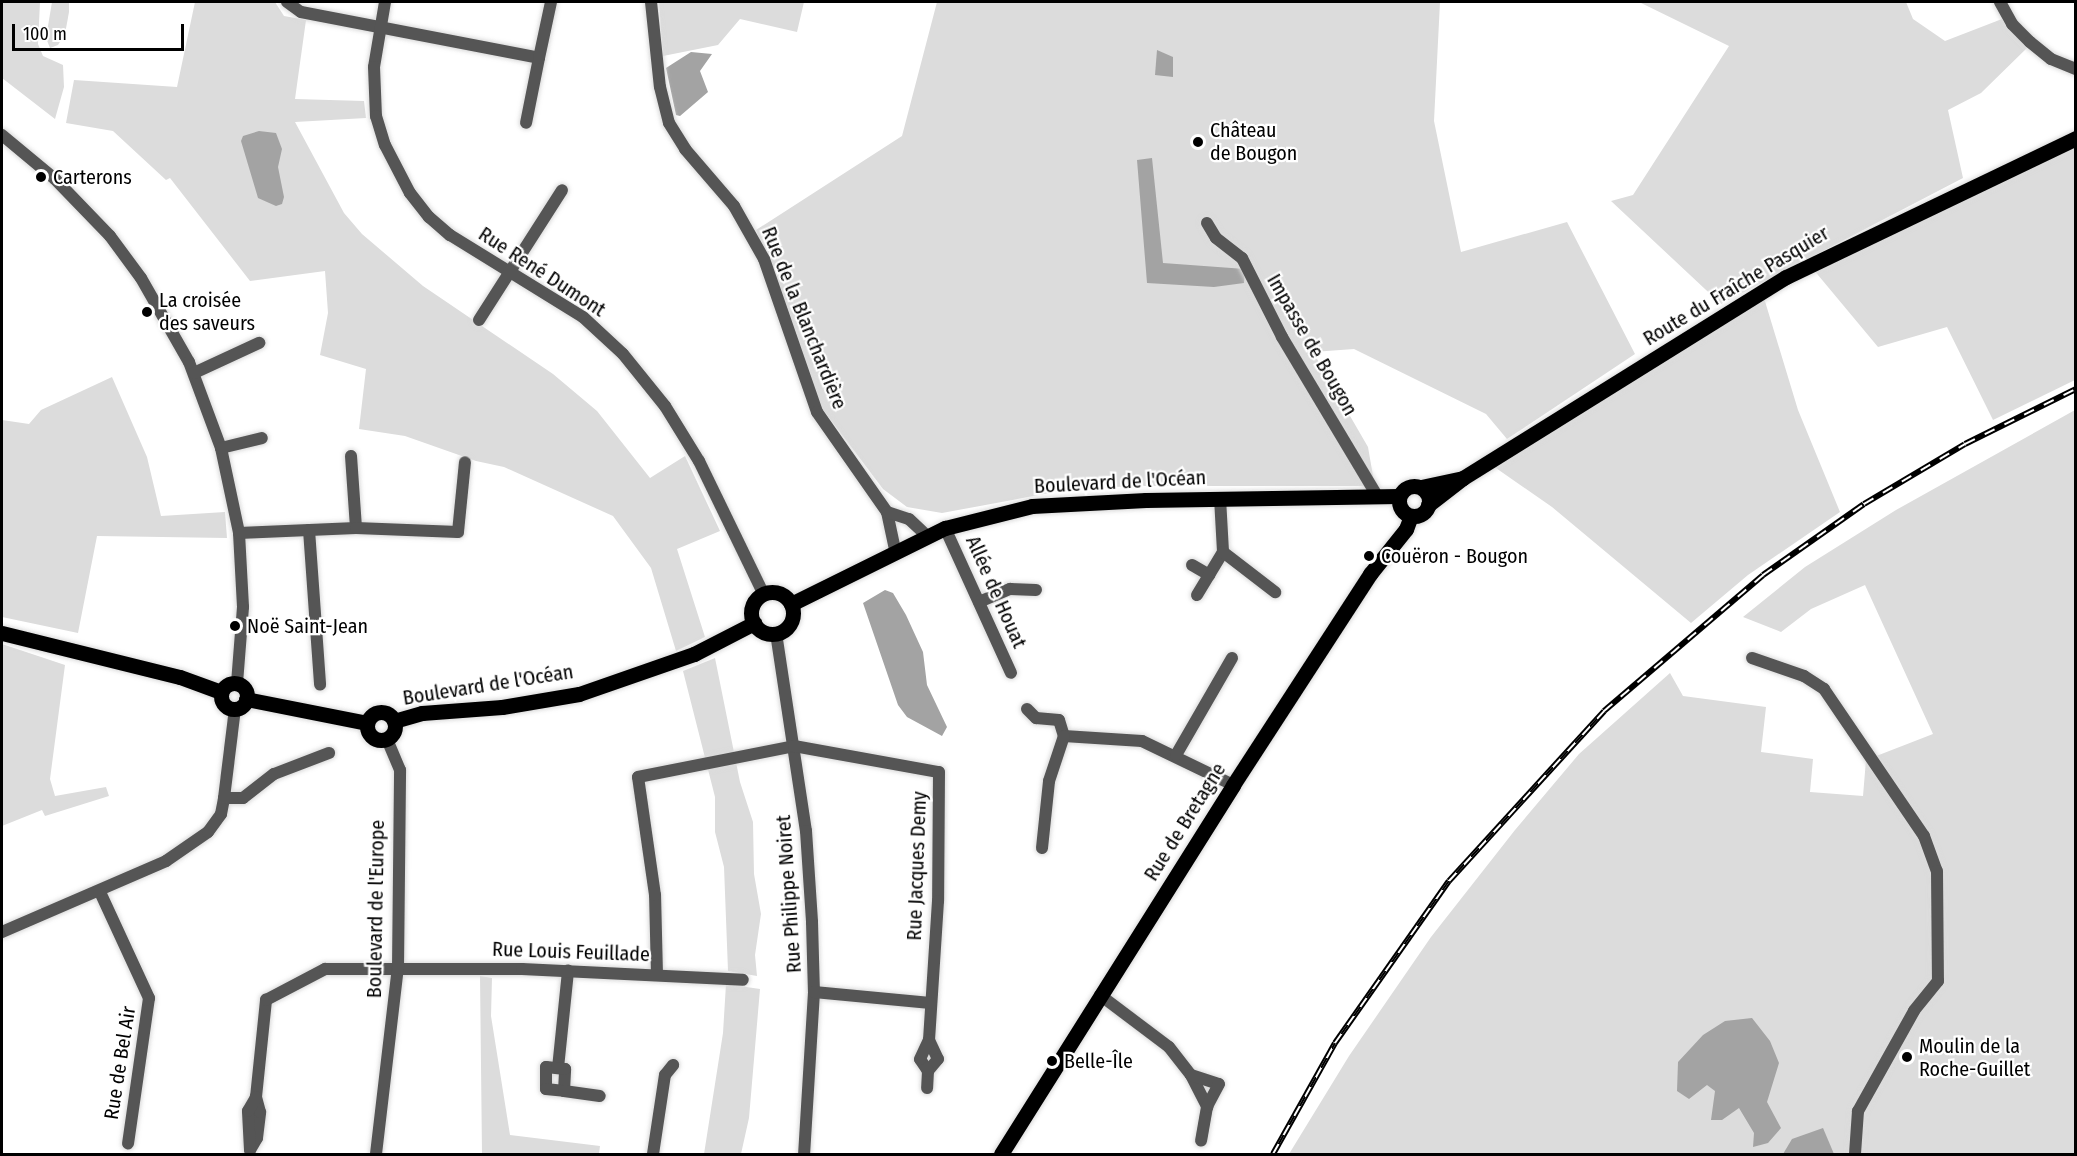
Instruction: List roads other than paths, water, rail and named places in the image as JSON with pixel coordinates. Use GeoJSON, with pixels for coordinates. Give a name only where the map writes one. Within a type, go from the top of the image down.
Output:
{"type":"FeatureCollection","features":[{"type":"Feature","properties":{"kind":"main road","name":"Route du Fraîche Pasquier"},"geometry":{"type":"LineString","coordinates":[[1428,506],[1463,478],[1809,264],[2076,138]]}},
{"type":"Feature","properties":{"kind":"main road","name":"Route du Fraîche Pasquier"},"geometry":{"type":"LineString","coordinates":[[1422,488],[1463,478]]}},
{"type":"Feature","properties":{"kind":"main road"},"geometry":{"type":"LineString","coordinates":[[1406,487],[1422,488],[1428,495],[1428,506],[1421,514],[1411,516],[1402,511],[1399,496],[1406,487]]}},
{"type":"Feature","properties":{"kind":"main road","name":"Boulevard de l'Océan"},"geometry":{"type":"LineString","coordinates":[[791,604],[945,528],[1042,505],[1376,494],[1399,496]]}},
{"type":"Feature","properties":{"kind":"main road","name":"Rue de Bretagne"},"geometry":{"type":"LineString","coordinates":[[1001,1155],[1233,785],[1370,574],[1406,529],[1411,516]]}},
{"type":"Feature","properties":{"kind":"main road"},"geometry":{"type":"LineString","coordinates":[[763,593],[782,594],[791,604],[790,622],[776,633],[764,632],[754,623],[752,606],[763,593]]}},
{"type":"Feature","properties":{"kind":"main road","name":"Boulevard de l'Océan"},"geometry":{"type":"LineString","coordinates":[[394,721],[411,715],[502,707],[579,694],[694,654],[754,623]]}},
{"type":"Feature","properties":{"kind":"main road"},"geometry":{"type":"LineString","coordinates":[[2,633],[180,677],[221,692]]}},
{"type":"Feature","properties":{"kind":"main road"},"geometry":{"type":"LineString","coordinates":[[241,704],[245,690],[237,683],[226,685],[221,692],[222,702],[367,723],[380,712],[394,721],[395,730],[387,739],[370,736],[367,723]]}},
{"type":"Feature","properties":{"kind":"street"},"geometry":{"type":"LineString","coordinates":[[286,2],[301,12],[540,58]]}},
{"type":"Feature","properties":{"kind":"street","name":"Rue René Dumont"},"geometry":{"type":"LineString","coordinates":[[385,2],[380,27],[374,96],[385,145],[396,169],[429,217],[510,272],[583,317],[623,354],[665,406],[699,461],[763,593]]}},
{"type":"Feature","properties":{"kind":"street"},"geometry":{"type":"LineString","coordinates":[[526,123],[551,2]]}},
{"type":"Feature","properties":{"kind":"street","name":"Rue de la Blanchardière"},"geometry":{"type":"LineString","coordinates":[[651,2],[660,87],[669,123],[747,228],[764,259],[817,412],[887,512],[895,551]]}},
{"type":"Feature","properties":{"kind":"street"},"geometry":{"type":"LineString","coordinates":[[2000,2],[2012,24],[2030,42],[2051,59],[2076,69]]}},
{"type":"Feature","properties":{"kind":"street"},"geometry":{"type":"LineString","coordinates":[[2,135],[55,179],[110,236],[141,278],[194,373],[221,448],[239,533],[243,607],[237,683]]}},
{"type":"Feature","properties":{"kind":"street"},"geometry":{"type":"LineString","coordinates":[[479,320],[562,190]]}},
{"type":"Feature","properties":{"kind":"street","name":"Impasse de Bougon"},"geometry":{"type":"LineString","coordinates":[[1207,223],[1216,238],[1242,258],[1282,337],[1376,494]]}},
{"type":"Feature","properties":{"kind":"street"},"geometry":{"type":"LineString","coordinates":[[194,373],[259,344]]}},
{"type":"Feature","properties":{"kind":"street"},"geometry":{"type":"LineString","coordinates":[[221,448],[262,438]]}},
{"type":"Feature","properties":{"kind":"street"},"geometry":{"type":"LineString","coordinates":[[351,456],[356,528]]}},
{"type":"Feature","properties":{"kind":"street"},"geometry":{"type":"LineString","coordinates":[[239,533],[356,528],[444,537],[458,532],[465,462]]}},
{"type":"Feature","properties":{"kind":"street"},"geometry":{"type":"LineString","coordinates":[[1197,595],[1223,552],[1220,498]]}},
{"type":"Feature","properties":{"kind":"street"},"geometry":{"type":"LineString","coordinates":[[887,512],[909,519],[927,536]]}},
{"type":"Feature","properties":{"kind":"street","name":"Allée de Houat"},"geometry":{"type":"LineString","coordinates":[[945,528],[1011,673]]}},
{"type":"Feature","properties":{"kind":"street"},"geometry":{"type":"LineString","coordinates":[[309,530],[320,685]]}},
{"type":"Feature","properties":{"kind":"street"},"geometry":{"type":"LineString","coordinates":[[1223,552],[1275,592]]}},
{"type":"Feature","properties":{"kind":"street"},"geometry":{"type":"LineString","coordinates":[[1192,565],[1209,575]]}},
{"type":"Feature","properties":{"kind":"street"},"geometry":{"type":"LineString","coordinates":[[979,602],[1010,589],[1036,590]]}},
{"type":"Feature","properties":{"kind":"street","name":"Rue Philippe Noiret"},"geometry":{"type":"LineString","coordinates":[[776,633],[806,831],[814,992],[804,1155]]}},
{"type":"Feature","properties":{"kind":"street"},"geometry":{"type":"LineString","coordinates":[[1176,755],[1232,658]]}},
{"type":"Feature","properties":{"kind":"street"},"geometry":{"type":"LineString","coordinates":[[1752,658],[1804,676],[1824,689],[1924,837],[1937,871],[1938,981],[1914,1011],[1858,1111],[1855,1155]]}},
{"type":"Feature","properties":{"kind":"street"},"geometry":{"type":"LineString","coordinates":[[2,932],[100,892],[166,861],[197,841],[217,821],[224,798],[241,704]]}},
{"type":"Feature","properties":{"kind":"street"},"geometry":{"type":"LineString","coordinates":[[1028,709],[1036,718],[1059,720],[1064,736],[1049,781],[1042,848]]}},
{"type":"Feature","properties":{"kind":"street"},"geometry":{"type":"LineString","coordinates":[[1064,736],[1084,740],[1131,738],[1176,755],[1233,785]]}},
{"type":"Feature","properties":{"kind":"street","name":"Boulevard de l'Europe"},"geometry":{"type":"LineString","coordinates":[[376,1155],[398,968],[400,770],[387,739]]}},
{"type":"Feature","properties":{"kind":"street","name":"Rue Jacques Demy"},"geometry":{"type":"LineString","coordinates":[[657,975],[655,895],[638,777],[794,746],[939,772],[938,901],[929,1040],[938,1059],[928,1071],[927,1088]]}},
{"type":"Feature","properties":{"kind":"street"},"geometry":{"type":"LineString","coordinates":[[224,798],[243,798],[274,774],[329,753]]}},
{"type":"Feature","properties":{"kind":"street","name":"Rue de Bel Air"},"geometry":{"type":"LineString","coordinates":[[100,892],[149,998],[128,1143]]}},
{"type":"Feature","properties":{"kind":"street","name":"Rue Louis Feuillade"},"geometry":{"type":"LineString","coordinates":[[249,1152],[248,1111],[256,1097],[266,1000],[332,967],[568,971],[743,980]]}},
{"type":"Feature","properties":{"kind":"street"},"geometry":{"type":"LineString","coordinates":[[558,1068],[568,971]]}},
{"type":"Feature","properties":{"kind":"street"},"geometry":{"type":"LineString","coordinates":[[814,992],[930,1003]]}},
{"type":"Feature","properties":{"kind":"street"},"geometry":{"type":"LineString","coordinates":[[1100,995],[1169,1047],[1191,1075],[1207,1107]]}},
{"type":"Feature","properties":{"kind":"street"},"geometry":{"type":"LineString","coordinates":[[653,1155],[665,1075],[673,1065]]}},
{"type":"Feature","properties":{"kind":"street"},"geometry":{"type":"LineString","coordinates":[[564,1091],[566,1069],[546,1067],[546,1089],[600,1096]]}},
{"type":"Feature","properties":{"kind":"street"},"geometry":{"type":"LineString","coordinates":[[1191,1075],[1219,1084],[1207,1107],[1202,1140]]}},
{"type":"Feature","properties":{"kind":"railway"},"geometry":{"type":"LineString","coordinates":[[1273,1154],[1335,1043],[1449,881],[1604,711],[1763,575],[1864,504],[1965,444],[2076,389]]}},
{"type":"Feature","properties":{"kind":"place","name":"Château de Bougon"},"geometry":{"type":"Point","coordinates":[1198,142]}},
{"type":"Feature","properties":{"kind":"place","name":"Carterons"},"geometry":{"type":"Point","coordinates":[41,177]}},
{"type":"Feature","properties":{"kind":"place","name":"La croisée des saveurs"},"geometry":{"type":"Point","coordinates":[147,312]}},
{"type":"Feature","properties":{"kind":"place","name":"Couëron - Bougon"},"geometry":{"type":"Point","coordinates":[1369,556]}},
{"type":"Feature","properties":{"kind":"place","name":"Noë Saint-Jean"},"geometry":{"type":"Point","coordinates":[235,626]}},
{"type":"Feature","properties":{"kind":"place","name":"Moulin de la Roche-Guillet"},"geometry":{"type":"Point","coordinates":[1907,1057]}},
{"type":"Feature","properties":{"kind":"place","name":"Belle-Île"},"geometry":{"type":"Point","coordinates":[1052,1061]}}]}
